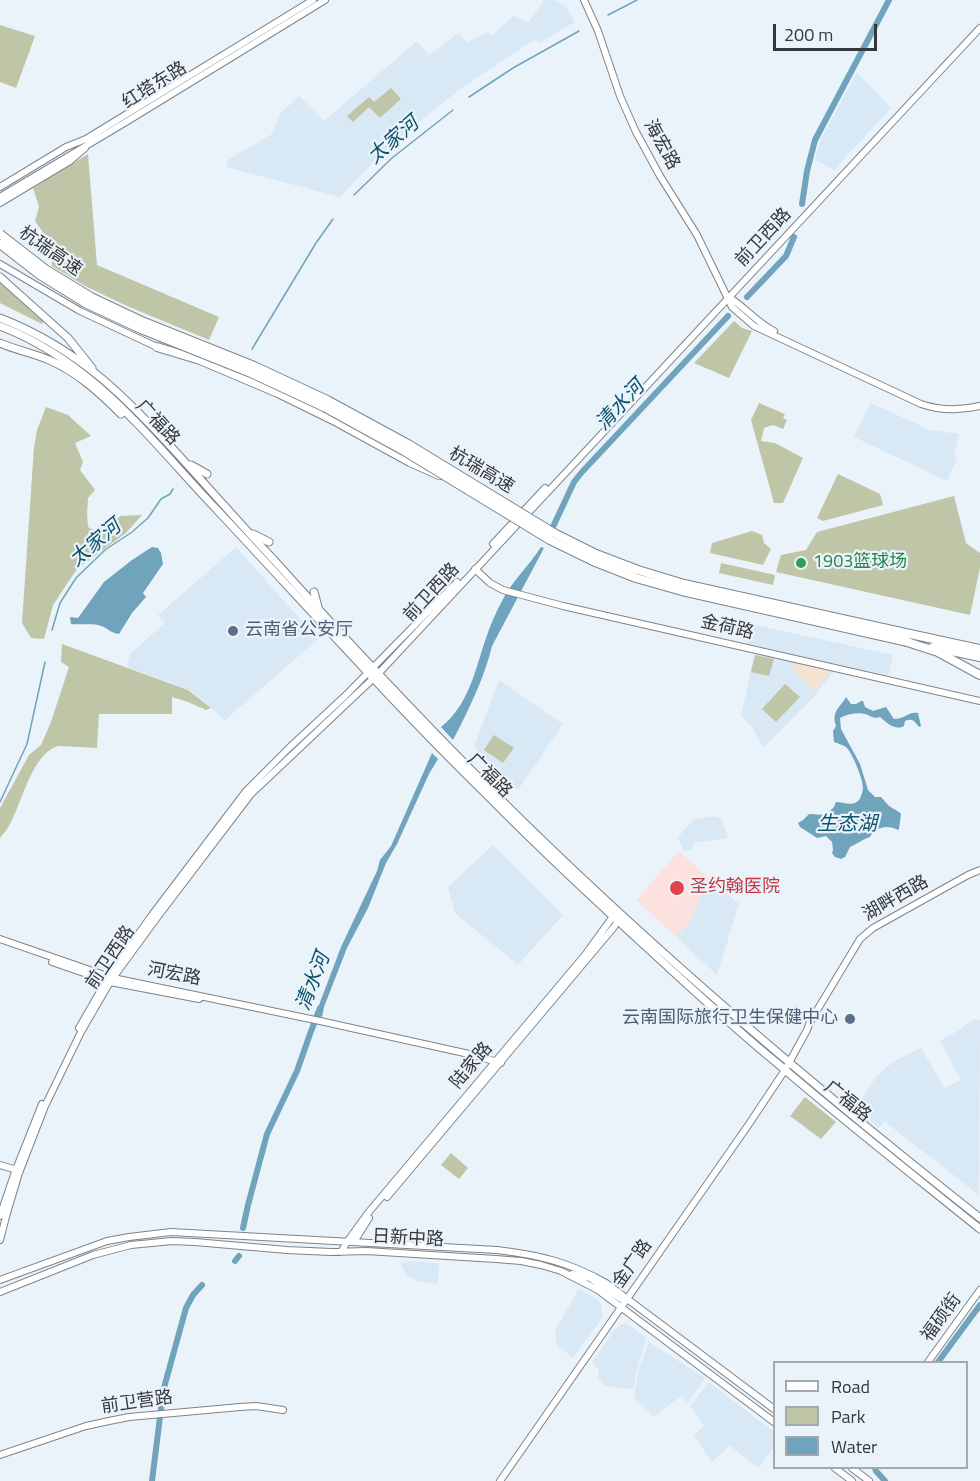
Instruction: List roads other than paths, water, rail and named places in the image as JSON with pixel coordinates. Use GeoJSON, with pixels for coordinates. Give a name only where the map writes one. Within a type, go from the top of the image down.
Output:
{"type":"FeatureCollection","features":[{"type":"Feature","properties":{"kind":"highway","name":"杭瑞高速"},"geometry":{"type":"LineString","coordinates":[[0,234],[45,269],[91,297],[137,319],[254,366],[327,400],[408,444],[554,533],[596,554],[684,584],[980,657]]}},
{"type":"Feature","properties":{"kind":"highway","name":"杭瑞高速"},"geometry":{"type":"LineString","coordinates":[[0,244],[52,283],[96,308],[300,395],[374,433],[559,545],[593,561],[636,578],[699,596],[907,639],[952,643],[980,649]]}},
{"type":"Feature","properties":{"kind":"highway"},"geometry":{"type":"LineString","coordinates":[[157,346],[195,358],[303,405],[405,460],[455,482]]}},
{"type":"Feature","properties":{"kind":"highway"},"geometry":{"type":"LineString","coordinates":[[907,639],[938,652],[980,675]]}},
{"type":"Feature","properties":{"kind":"main road","name":"红塔东路"},"geometry":{"type":"LineString","coordinates":[[0,187],[66,147],[86,139],[313,0]]}},
{"type":"Feature","properties":{"kind":"main road","name":"红塔东路"},"geometry":{"type":"LineString","coordinates":[[0,197],[325,0]]}},
{"type":"Feature","properties":{"kind":"main road","name":"海宏路"},"geometry":{"type":"LineString","coordinates":[[584,0],[636,132],[697,235],[727,296],[771,330],[922,401],[934,405],[980,404]]}},
{"type":"Feature","properties":{"kind":"main road","name":"前卫西路"},"geometry":{"type":"LineString","coordinates":[[0,1216],[45,1106],[109,979],[250,795],[475,569],[980,23]]}},
{"type":"Feature","properties":{"kind":"main road","name":"前卫西路"},"geometry":{"type":"LineString","coordinates":[[374,672],[642,383],[980,28]]}},
{"type":"Feature","properties":{"kind":"main road"},"geometry":{"type":"LineString","coordinates":[[0,203],[70,161],[87,145]]}},
{"type":"Feature","properties":{"kind":"main road"},"geometry":{"type":"LineString","coordinates":[[0,264],[101,321],[157,346]]}},
{"type":"Feature","properties":{"kind":"main road"},"geometry":{"type":"LineString","coordinates":[[0,277],[68,338],[95,372]]}},
{"type":"Feature","properties":{"kind":"main road","name":"广福路"},"geometry":{"type":"LineString","coordinates":[[0,318],[54,344],[95,372],[126,400],[154,427],[319,609],[403,709],[484,793],[787,1067],[980,1229]]}},
{"type":"Feature","properties":{"kind":"main road","name":"广福路"},"geometry":{"type":"LineString","coordinates":[[0,326],[51,351],[78,369],[111,397],[197,490],[374,672]]}},
{"type":"Feature","properties":{"kind":"main road"},"geometry":{"type":"LineString","coordinates":[[0,343],[48,360],[75,375],[101,394],[121,414]]}},
{"type":"Feature","properties":{"kind":"main road"},"geometry":{"type":"LineString","coordinates":[[134,427],[155,442]]}},
{"type":"Feature","properties":{"kind":"main road"},"geometry":{"type":"LineString","coordinates":[[184,461],[207,474]]}},
{"type":"Feature","properties":{"kind":"main road"},"geometry":{"type":"LineString","coordinates":[[197,490],[214,513]]}},
{"type":"Feature","properties":{"kind":"main road"},"geometry":{"type":"LineString","coordinates":[[248,531],[269,542]]}},
{"type":"Feature","properties":{"kind":"main road","name":"金荷路"},"geometry":{"type":"LineString","coordinates":[[475,569],[490,583],[503,590],[563,606],[980,702]]}},
{"type":"Feature","properties":{"kind":"main road"},"geometry":{"type":"LineString","coordinates":[[314,592],[319,609]]}},
{"type":"Feature","properties":{"kind":"main road","name":"湖畔西路"},"geometry":{"type":"LineString","coordinates":[[787,1067],[810,1022],[860,939],[873,928],[980,870]]}},
{"type":"Feature","properties":{"kind":"main road","name":"陆家路"},"geometry":{"type":"LineString","coordinates":[[342,1252],[617,915]]}},
{"type":"Feature","properties":{"kind":"main road","name":"河宏路"},"geometry":{"type":"LineString","coordinates":[[0,941],[109,979],[319,1022],[497,1063]]}},
{"type":"Feature","properties":{"kind":"main road","name":"广福路"},"geometry":{"type":"LineString","coordinates":[[787,1067],[937,1185],[979,1214]]}},
{"type":"Feature","properties":{"kind":"main road","name":"金广路"},"geometry":{"type":"LineString","coordinates":[[500,1481],[787,1067]]}},
{"type":"Feature","properties":{"kind":"main road"},"geometry":{"type":"LineString","coordinates":[[0,1167],[17,1172]]}},
{"type":"Feature","properties":{"kind":"main road","name":"前卫西路"},"geometry":{"type":"LineString","coordinates":[[0,1240],[17,1172]]}},
{"type":"Feature","properties":{"kind":"main road","name":"日新中路"},"geometry":{"type":"LineString","coordinates":[[0,1280],[107,1241],[171,1232],[497,1250],[543,1257],[594,1276],[627,1298],[773,1408]]}},
{"type":"Feature","properties":{"kind":"main road","name":"日新中路"},"geometry":{"type":"LineString","coordinates":[[0,1292],[93,1255],[131,1245],[172,1241],[287,1250],[366,1251],[496,1258],[541,1265],[566,1273],[598,1290],[773,1421]]}},
{"type":"Feature","properties":{"kind":"main road"},"geometry":{"type":"LineString","coordinates":[[566,1273],[571,1270],[568,1265]]}},
{"type":"Feature","properties":{"kind":"main road"},"geometry":{"type":"LineString","coordinates":[[20,1273],[17,1276],[18,1280],[24,1282]]}},
{"type":"Feature","properties":{"kind":"main road"},"geometry":{"type":"LineString","coordinates":[[566,1273],[585,1276],[621,1299],[627,1298]]}},
{"type":"Feature","properties":{"kind":"main road","name":"福硕街"},"geometry":{"type":"LineString","coordinates":[[929,1361],[980,1290]]}},
{"type":"Feature","properties":{"kind":"main road"},"geometry":{"type":"LineString","coordinates":[[621,1307],[629,1309],[719,1376],[733,1378]]}},
{"type":"Feature","properties":{"kind":"main road"},"geometry":{"type":"LineString","coordinates":[[727,1385],[727,1379],[733,1378]]}},
{"type":"Feature","properties":{"kind":"main road","name":"前卫营路"},"geometry":{"type":"LineString","coordinates":[[0,1455],[86,1426],[109,1421],[256,1406],[283,1410]]}},
{"type":"Feature","properties":{"kind":"main road"},"geometry":{"type":"LineString","coordinates":[[837,1469],[849,1480]]}},
{"type":"Feature","properties":{"kind":"main road"},"geometry":{"type":"LineString","coordinates":[[855,1469],[870,1481]]}},
{"type":"Feature","properties":{"kind":"water"},"geometry":{"type":"Polygon","coordinates":[[[152,547],[158,548],[163,564],[143,593],[146,597],[132,613],[119,634],[98,625],[71,624],[70,617],[78,618],[104,582],[152,547]]]}},
{"type":"Feature","properties":{"kind":"water"},"geometry":{"type":"Polygon","coordinates":[[[541,547],[544,548],[492,646],[480,682],[453,740],[441,727],[451,718],[465,698],[491,625],[505,595],[541,547]]]}},
{"type":"Feature","properties":{"kind":"water","name":"生态湖"},"geometry":{"type":"Polygon","coordinates":[[[846,697],[851,704],[863,701],[865,707],[873,711],[886,707],[894,719],[918,713],[921,726],[919,727],[910,720],[905,721],[904,726],[894,727],[880,717],[862,713],[840,718],[841,729],[860,764],[868,790],[875,797],[881,797],[901,814],[898,830],[890,827],[878,829],[870,837],[850,847],[845,857],[841,859],[832,853],[832,842],[826,836],[817,838],[800,827],[798,823],[809,814],[826,815],[836,802],[848,804],[859,800],[863,784],[855,761],[847,748],[834,742],[835,713],[846,697]]]}},
{"type":"Feature","properties":{"kind":"water"},"geometry":{"type":"Polygon","coordinates":[[[432,753],[438,759],[347,948],[322,1017],[314,1015],[380,860],[391,846],[432,753]]]}},
{"type":"Feature","properties":{"kind":"waterway","name":"太家河"},"geometry":{"type":"LineString","coordinates":[[608,15],[637,0]]}},
{"type":"Feature","properties":{"kind":"waterway","name":"清水河"},"geometry":{"type":"LineString","coordinates":[[802,204],[815,140],[889,0]]}},
{"type":"Feature","properties":{"kind":"waterway","name":"太家河"},"geometry":{"type":"LineString","coordinates":[[469,97],[513,68],[579,31]]}},
{"type":"Feature","properties":{"kind":"waterway","name":"太家河"},"geometry":{"type":"LineString","coordinates":[[354,195],[392,158],[453,110]]}},
{"type":"Feature","properties":{"kind":"waterway","name":"太家河"},"geometry":{"type":"LineString","coordinates":[[252,349],[333,219]]}},
{"type":"Feature","properties":{"kind":"waterway","name":"清水河"},"geometry":{"type":"LineString","coordinates":[[747,297],[786,256],[794,237]]}},
{"type":"Feature","properties":{"kind":"waterway","name":"清水河"},"geometry":{"type":"LineString","coordinates":[[552,529],[574,482],[582,472],[728,316]]}},
{"type":"Feature","properties":{"kind":"waterway","name":"太家河"},"geometry":{"type":"LineString","coordinates":[[52,630],[60,603],[76,578],[105,550],[148,518],[161,499],[170,494],[173,489]]}},
{"type":"Feature","properties":{"kind":"waterway","name":"太家河"},"geometry":{"type":"LineString","coordinates":[[0,802],[27,744],[45,662]]}},
{"type":"Feature","properties":{"kind":"waterway","name":"清水河"},"geometry":{"type":"LineString","coordinates":[[243,1228],[267,1134],[297,1071],[320,1008]]}},
{"type":"Feature","properties":{"kind":"waterway","name":"清水河"},"geometry":{"type":"LineString","coordinates":[[235,1261],[239,1256]]}},
{"type":"Feature","properties":{"kind":"waterway","name":"清水河"},"geometry":{"type":"LineString","coordinates":[[152,1481],[165,1384],[186,1308],[202,1285]]}},
{"type":"Feature","properties":{"kind":"waterway"},"geometry":{"type":"LineString","coordinates":[[939,1361],[980,1305]]}},
{"type":"Feature","properties":{"kind":"waterway"},"geometry":{"type":"LineString","coordinates":[[875,1469],[885,1481]]}},
{"type":"Feature","properties":{"kind":"place","name":"1903篮球场"},"geometry":{"type":"Point","coordinates":[801,563]}},
{"type":"Feature","properties":{"kind":"place","name":"云南省公安厅"},"geometry":{"type":"Point","coordinates":[233,631]}},
{"type":"Feature","properties":{"kind":"place","name":"圣约翰医院"},"geometry":{"type":"Point","coordinates":[677,888]}},
{"type":"Feature","properties":{"kind":"place","name":"云南国际旅行卫生保健中心"},"geometry":{"type":"Point","coordinates":[850,1019]}}]}
